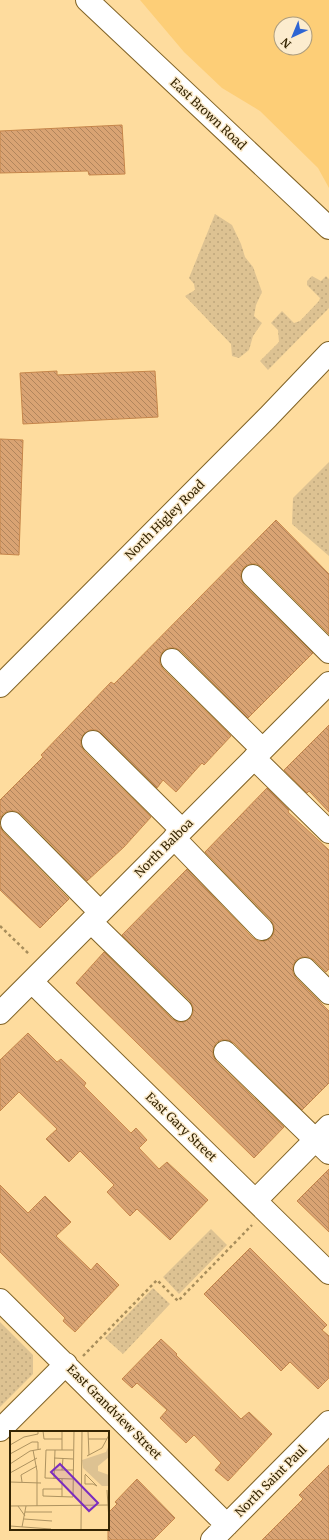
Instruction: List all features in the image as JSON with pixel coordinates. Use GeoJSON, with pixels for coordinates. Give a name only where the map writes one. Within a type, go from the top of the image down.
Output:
{"type":"FeatureCollection","features":[{"type":"Feature","properties":{"kind":"street","name":"East Brown Road"},"geometry":{"type":"LineString","coordinates":[[87,0],[329,228]]}},
{"type":"Feature","properties":{"kind":"street","name":"North Higley Road"},"geometry":{"type":"LineString","coordinates":[[0,686],[268,418],[329,353]]}},
{"type":"Feature","properties":{"kind":"street"},"geometry":{"type":"LineString","coordinates":[[253,576],[329,652]]}},
{"type":"Feature","properties":{"kind":"street"},"geometry":{"type":"LineString","coordinates":[[172,660],[329,832]]}},
{"type":"Feature","properties":{"kind":"street","name":"North Balboa"},"geometry":{"type":"LineString","coordinates":[[0,1013],[329,683]]}},
{"type":"Feature","properties":{"kind":"street"},"geometry":{"type":"LineString","coordinates":[[93,742],[178,834],[262,929]]}},
{"type":"Feature","properties":{"kind":"street"},"geometry":{"type":"LineString","coordinates":[[12,823],[181,1010]]}},
{"type":"Feature","properties":{"kind":"street"},"geometry":{"type":"LineString","coordinates":[[305,969],[329,993]]}},
{"type":"Feature","properties":{"kind":"street","name":"East Gary Street"},"geometry":{"type":"LineString","coordinates":[[32,982],[329,1273]]}},
{"type":"Feature","properties":{"kind":"street"},"geometry":{"type":"LineString","coordinates":[[225,1052],[324,1139],[256,1200]]}},
{"type":"Feature","properties":{"kind":"street","name":"East Grandview Street"},"geometry":{"type":"LineString","coordinates":[[0,1300],[74,1360],[227,1525]]}},
{"type":"Feature","properties":{"kind":"street"},"geometry":{"type":"LineString","coordinates":[[0,1430],[74,1360]]}},
{"type":"Feature","properties":{"kind":"street","name":"North Saint Paul"},"geometry":{"type":"LineString","coordinates":[[212,1540],[329,1422]]}},
{"type":"Feature","properties":{"kind":"path"},"geometry":{"type":"LineString","coordinates":[[0,926],[33,958]]}},
{"type":"Feature","properties":{"kind":"path"},"geometry":{"type":"LineString","coordinates":[[74,1360],[157,1280],[178,1300],[252,1225]]}},
{"type":"Feature","properties":{"kind":"shaded area"},"geometry":{"type":"Polygon","coordinates":[[[140,0],[329,0],[329,188],[318,168],[260,111],[222,88],[184,52],[140,0]]]}},
{"type":"Feature","properties":{"kind":"shaded area"},"geometry":{"type":"Polygon","coordinates":[[[215,214],[232,225],[245,257],[253,267],[262,292],[256,305],[254,316],[262,323],[253,336],[249,350],[239,358],[232,356],[231,344],[185,296],[195,290],[194,284],[189,278],[215,214]]]}},
{"type":"Feature","properties":{"kind":"shaded area"},"geometry":{"type":"Polygon","coordinates":[[[312,276],[321,281],[326,276],[329,279],[329,308],[268,370],[260,361],[279,342],[278,330],[271,323],[282,311],[294,323],[300,321],[319,301],[320,298],[307,285],[307,281],[312,276]]]}},
{"type":"Feature","properties":{"kind":"shaded area"},"geometry":{"type":"Polygon","coordinates":[[[329,462],[329,556],[292,524],[293,498],[329,462]]]}},
{"type":"Feature","properties":{"kind":"shaded area"},"geometry":{"type":"Polygon","coordinates":[[[211,1229],[227,1245],[179,1294],[163,1277],[211,1229]]]}},
{"type":"Feature","properties":{"kind":"shaded area"},"geometry":{"type":"Polygon","coordinates":[[[153,1288],[170,1304],[123,1354],[105,1338],[153,1288]]]}},
{"type":"Feature","properties":{"kind":"shaded area"},"geometry":{"type":"Polygon","coordinates":[[[0,1322],[33,1355],[33,1374],[0,1407],[0,1322]]]}},
{"type":"Feature","properties":{"kind":"building"},"geometry":{"type":"Polygon","coordinates":[[[122,125],[125,174],[89,175],[88,171],[0,173],[0,131],[122,125]]]}},
{"type":"Feature","properties":{"kind":"building"},"geometry":{"type":"Polygon","coordinates":[[[57,371],[57,375],[155,371],[158,417],[23,424],[20,373],[57,371]]]}},
{"type":"Feature","properties":{"kind":"building"},"geometry":{"type":"Polygon","coordinates":[[[0,439],[23,440],[19,555],[0,554],[0,439]]]}},
{"type":"Feature","properties":{"kind":"building"},"geometry":{"type":"Polygon","coordinates":[[[276,520],[329,574],[329,634],[262,567],[257,564],[250,564],[244,567],[241,573],[241,579],[244,585],[313,653],[248,718],[181,651],[175,648],[169,648],[163,651],[160,657],[160,664],[163,669],[231,736],[204,765],[202,763],[176,792],[163,780],[157,788],[101,733],[96,730],[90,730],[84,734],[81,739],[81,745],[84,751],[151,817],[124,847],[87,881],[21,814],[15,811],[8,811],[3,814],[0,820],[0,800],[43,757],[41,755],[111,682],[114,684],[276,520]]]}},
{"type":"Feature","properties":{"kind":"building"},"geometry":{"type":"Polygon","coordinates":[[[329,725],[329,812],[309,791],[307,793],[284,770],[329,725]]]}},
{"type":"Feature","properties":{"kind":"building"},"geometry":{"type":"Polygon","coordinates":[[[267,788],[289,810],[288,812],[329,850],[329,969],[326,972],[314,960],[308,957],[302,957],[296,960],[293,966],[293,973],[296,978],[329,1011],[329,1083],[302,1110],[234,1043],[228,1040],[221,1040],[216,1043],[213,1049],[213,1056],[216,1061],[284,1127],[254,1158],[76,983],[104,952],[172,1019],[178,1022],[184,1022],[190,1018],[193,1013],[193,1007],[190,1001],[122,935],[187,869],[253,938],[258,941],[265,941],[271,938],[274,932],[274,926],[271,920],[205,852],[267,788]]]}},
{"type":"Feature","properties":{"kind":"building"},"geometry":{"type":"Polygon","coordinates":[[[0,826],[3,832],[69,899],[40,928],[0,890],[0,826]]]}},
{"type":"Feature","properties":{"kind":"building"},"geometry":{"type":"Polygon","coordinates":[[[28,1033],[57,1062],[61,1059],[86,1083],[84,1086],[131,1133],[136,1128],[147,1140],[139,1148],[159,1169],[167,1162],[208,1200],[170,1240],[137,1209],[130,1216],[107,1192],[114,1185],[80,1151],[69,1162],[46,1139],[57,1129],[19,1092],[0,1111],[0,1060],[28,1033]]]}},
{"type":"Feature","properties":{"kind":"building"},"geometry":{"type":"Polygon","coordinates":[[[329,1169],[329,1232],[297,1201],[329,1169]]]}},
{"type":"Feature","properties":{"kind":"building"},"geometry":{"type":"Polygon","coordinates":[[[0,1185],[28,1213],[45,1196],[71,1222],[56,1236],[91,1270],[97,1263],[119,1285],[75,1332],[63,1321],[65,1318],[0,1252],[0,1185]]]}},
{"type":"Feature","properties":{"kind":"building"},"geometry":{"type":"Polygon","coordinates":[[[250,1248],[327,1325],[322,1330],[329,1336],[329,1378],[318,1389],[290,1362],[281,1371],[204,1294],[250,1248]]]}},
{"type":"Feature","properties":{"kind":"building"},"geometry":{"type":"Polygon","coordinates":[[[161,1339],[241,1419],[249,1412],[272,1434],[228,1481],[215,1470],[221,1463],[194,1435],[186,1443],[160,1418],[167,1410],[137,1383],[132,1388],[122,1379],[161,1339]]]}},
{"type":"Feature","properties":{"kind":"building"},"geometry":{"type":"Polygon","coordinates":[[[329,1465],[329,1540],[262,1540],[303,1499],[299,1495],[329,1465]]]}},
{"type":"Feature","properties":{"kind":"building"},"geometry":{"type":"Polygon","coordinates":[[[137,1479],[175,1518],[153,1540],[108,1540],[109,1512],[117,1504],[115,1502],[137,1479]]]}}]}
